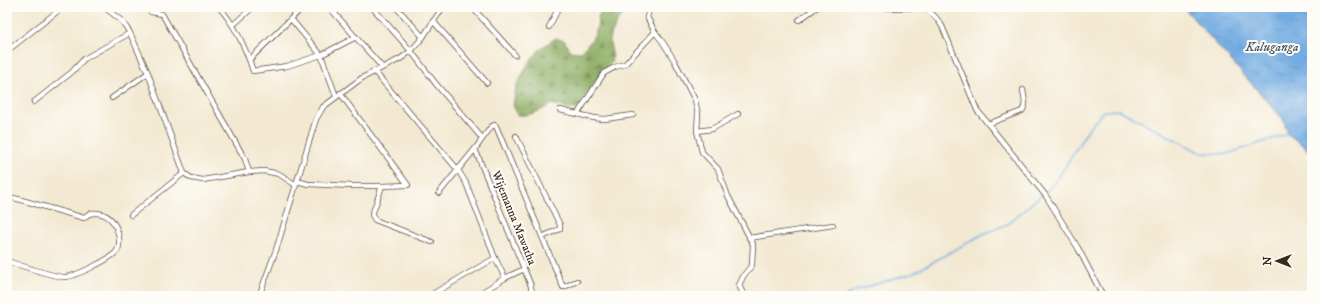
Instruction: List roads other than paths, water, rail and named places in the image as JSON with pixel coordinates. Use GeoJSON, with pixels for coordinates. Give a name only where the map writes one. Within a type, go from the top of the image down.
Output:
{"type":"FeatureCollection","features":[{"type":"Feature","properties":{"kind":"street"},"geometry":{"type":"LineString","coordinates":[[7,52],[63,7]]}},
{"type":"Feature","properties":{"kind":"street"},"geometry":{"type":"LineString","coordinates":[[104,7],[122,21],[130,33],[148,73],[184,172],[191,178],[203,180],[249,172],[264,171],[279,174],[296,183],[352,186],[408,185],[338,95],[321,55],[291,19]]}},
{"type":"Feature","properties":{"kind":"street"},"geometry":{"type":"LineString","coordinates":[[147,7],[151,12],[162,14],[245,159],[249,172]]}},
{"type":"Feature","properties":{"kind":"street"},"geometry":{"type":"LineString","coordinates":[[219,7],[233,25],[250,59],[253,71],[287,66],[321,55],[356,37]]}},
{"type":"Feature","properties":{"kind":"street"},"geometry":{"type":"LineString","coordinates":[[233,25],[252,7]]}},
{"type":"Feature","properties":{"kind":"street"},"geometry":{"type":"LineString","coordinates":[[250,59],[303,7]]}},
{"type":"Feature","properties":{"kind":"street"},"geometry":{"type":"LineString","coordinates":[[329,7],[382,67]]}},
{"type":"Feature","properties":{"kind":"street"},"geometry":{"type":"LineString","coordinates":[[372,7],[411,51],[436,84],[482,138]]}},
{"type":"Feature","properties":{"kind":"street"},"geometry":{"type":"LineString","coordinates":[[396,7],[423,37]]}},
{"type":"Feature","properties":{"kind":"street"},"geometry":{"type":"LineString","coordinates":[[259,296],[276,250],[316,119],[323,107],[374,71],[400,59],[411,51],[423,37],[443,7]]}},
{"type":"Feature","properties":{"kind":"street"},"geometry":{"type":"LineString","coordinates":[[472,7],[515,55]]}},
{"type":"Feature","properties":{"kind":"street"},"geometry":{"type":"LineString","coordinates":[[549,27],[559,7]]}},
{"type":"Feature","properties":{"kind":"street"},"geometry":{"type":"LineString","coordinates":[[650,7],[647,17],[655,32],[674,60],[694,100],[698,115],[697,131],[702,152],[718,169],[728,196],[753,244],[752,266],[744,275],[739,285],[744,296]]}},
{"type":"Feature","properties":{"kind":"street"},"geometry":{"type":"LineString","coordinates":[[799,20],[817,7]]}},
{"type":"Feature","properties":{"kind":"street"},"geometry":{"type":"LineString","coordinates":[[836,7],[922,8],[936,16],[942,26],[977,110],[1046,196],[1078,248],[1103,295],[1094,296]]}},
{"type":"Feature","properties":{"kind":"street"},"geometry":{"type":"LineString","coordinates":[[433,21],[488,83]]}},
{"type":"Feature","properties":{"kind":"street"},"geometry":{"type":"LineString","coordinates":[[578,113],[604,73],[625,64],[655,32]]}},
{"type":"Feature","properties":{"kind":"street"},"geometry":{"type":"LineString","coordinates":[[34,102],[72,72],[84,59],[130,33]]}},
{"type":"Feature","properties":{"kind":"street"},"geometry":{"type":"LineString","coordinates":[[374,71],[458,170],[466,183],[495,258],[505,278]]}},
{"type":"Feature","properties":{"kind":"street"},"geometry":{"type":"LineString","coordinates":[[112,98],[148,73]]}},
{"type":"Feature","properties":{"kind":"street"},"geometry":{"type":"LineString","coordinates":[[988,124],[1022,111],[1025,108],[1023,90]]}},
{"type":"Feature","properties":{"kind":"street"},"geometry":{"type":"LineString","coordinates":[[560,110],[578,113],[594,118],[633,115]]}},
{"type":"Feature","properties":{"kind":"street"},"geometry":{"type":"LineString","coordinates":[[697,131],[712,129],[734,118],[738,114]]}},
{"type":"Feature","properties":{"kind":"street"},"geometry":{"type":"LineString","coordinates":[[439,193],[491,127],[494,125],[496,126],[563,287],[577,281]]}},
{"type":"Feature","properties":{"kind":"street"},"geometry":{"type":"LineString","coordinates":[[516,136],[560,225],[560,229],[542,237]]}},
{"type":"Feature","properties":{"kind":"street","name":"Wijemanna Mawatha"},"geometry":{"type":"LineString","coordinates":[[475,149],[531,286],[532,296]]}},
{"type":"Feature","properties":{"kind":"street"},"geometry":{"type":"LineString","coordinates":[[131,215],[184,172]]}},
{"type":"Feature","properties":{"kind":"street"},"geometry":{"type":"LineString","coordinates":[[382,186],[372,215],[375,220],[432,242]]}},
{"type":"Feature","properties":{"kind":"street"},"geometry":{"type":"LineString","coordinates":[[7,197],[84,218],[86,215],[94,213],[103,214],[112,221],[118,232],[119,241],[117,251],[94,267],[65,278],[7,261]]}},
{"type":"Feature","properties":{"kind":"street"},"geometry":{"type":"LineString","coordinates":[[749,238],[833,225]]}},
{"type":"Feature","properties":{"kind":"street"},"geometry":{"type":"LineString","coordinates":[[429,296],[495,258]]}},
{"type":"Feature","properties":{"kind":"street"},"geometry":{"type":"LineString","coordinates":[[476,296],[505,278],[524,269]]}},
{"type":"Feature","properties":{"kind":"water","name":"Kaluganga"},"geometry":{"type":"Polygon","coordinates":[[[1183,7],[1312,7],[1312,156],[1305,147],[1288,134],[1283,119],[1183,7]]]}},
{"type":"Feature","properties":{"kind":"waterway"},"geometry":{"type":"LineString","coordinates":[[846,296],[857,290],[915,272],[983,234],[1008,224],[1055,183],[1089,128],[1104,111],[1119,110],[1201,153],[1227,154],[1288,134]]}}]}
